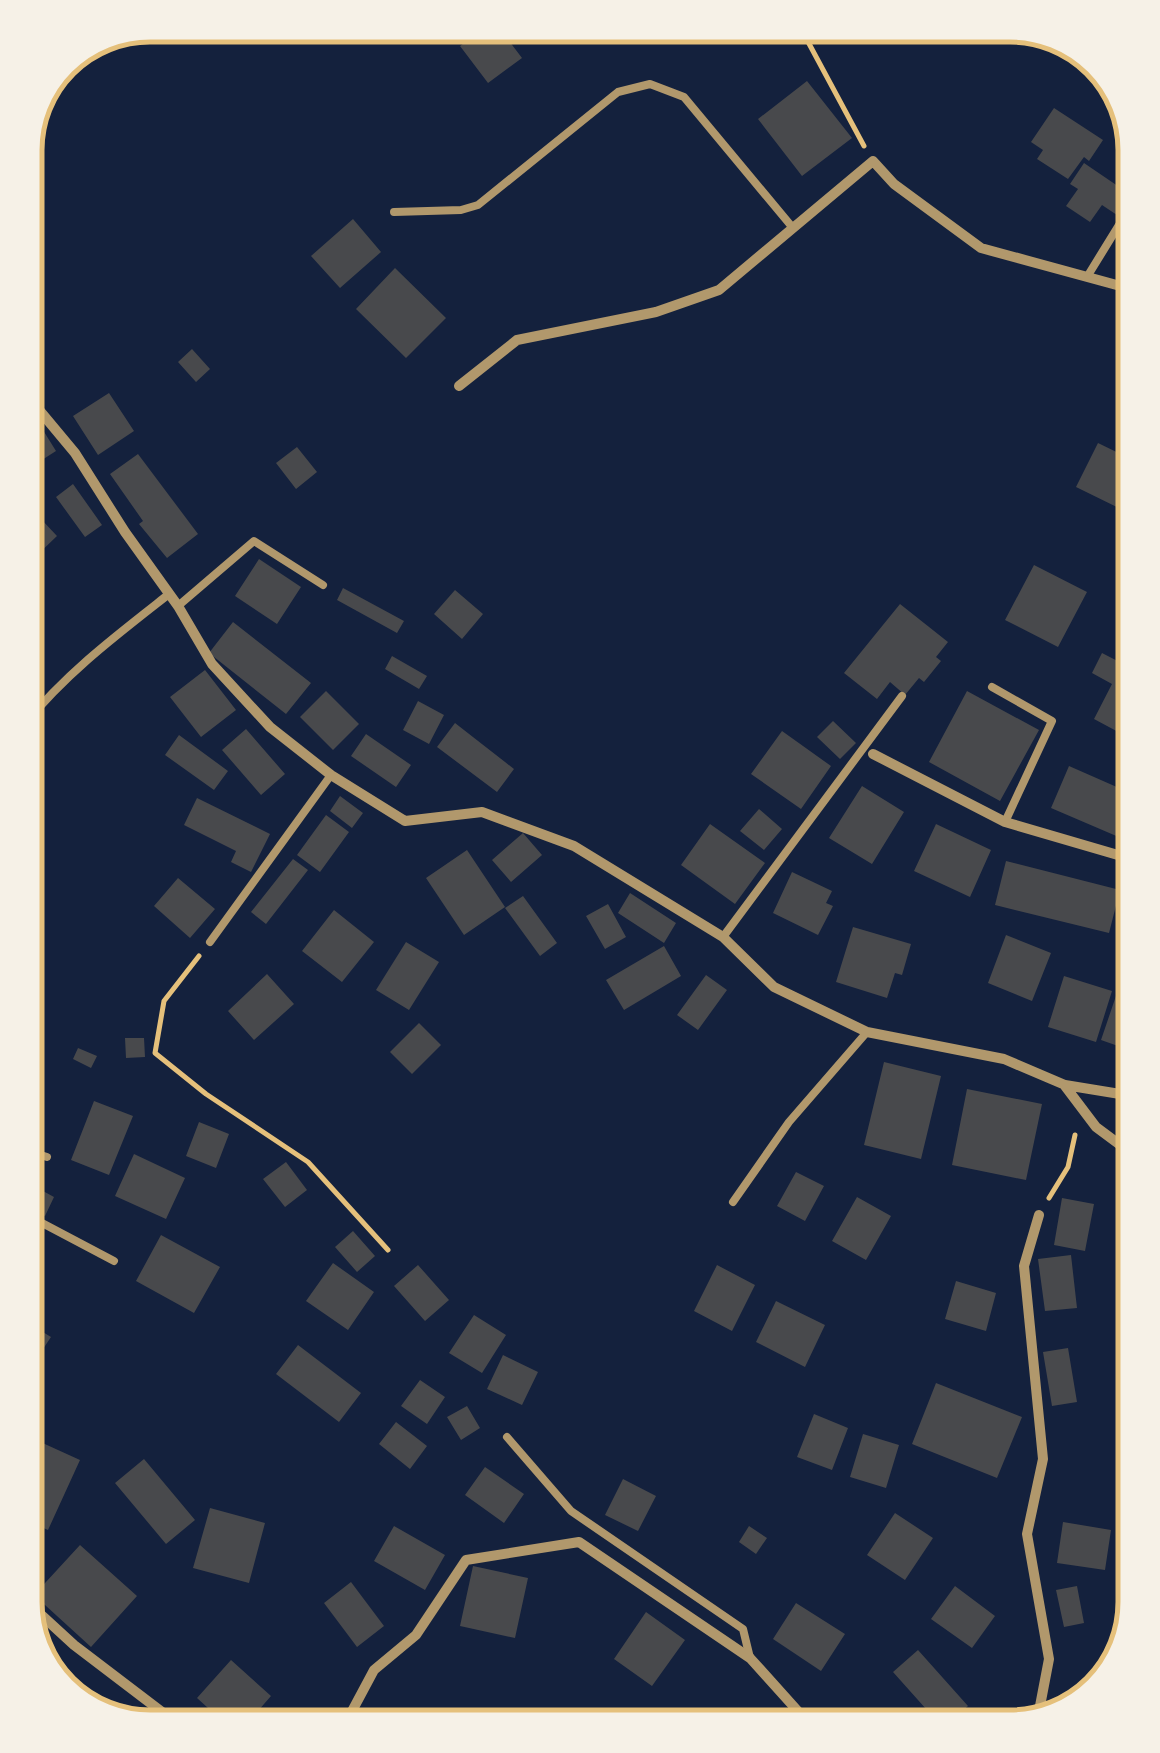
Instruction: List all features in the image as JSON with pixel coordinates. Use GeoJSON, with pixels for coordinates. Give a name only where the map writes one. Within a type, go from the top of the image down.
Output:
{"type":"FeatureCollection","features":[{"type":"Feature","properties":{"kind":"street"},"geometry":{"type":"LineString","coordinates":[[458,386],[516,340],[656,312],[719,290],[873,161],[894,184],[981,248],[1118,285]]}},
{"type":"Feature","properties":{"kind":"street"},"geometry":{"type":"LineString","coordinates":[[43,414],[75,453],[178,606],[212,664],[270,727],[331,774],[405,820],[482,812],[574,846],[723,938],[774,987],[868,1032],[1004,1058],[1064,1085],[1118,1094]]}},
{"type":"Feature","properties":{"kind":"street"},"geometry":{"type":"LineString","coordinates":[[873,754],[1005,822],[1118,855]]}},
{"type":"Feature","properties":{"kind":"street"},"geometry":{"type":"LineString","coordinates":[[1064,1085],[1096,1127],[1118,1143]]}},
{"type":"Feature","properties":{"kind":"street"},"geometry":{"type":"LineString","coordinates":[[1039,1214],[1024,1266],[1043,1458],[1027,1534],[1049,1658],[1040,1706]]}},
{"type":"Feature","properties":{"kind":"street"},"geometry":{"type":"LineString","coordinates":[[353,1710],[374,1670],[416,1635],[466,1560],[579,1542],[750,1658],[798,1710]]}},
{"type":"Feature","properties":{"kind":"street"},"geometry":{"type":"LineString","coordinates":[[43,1616],[159,1710]]}},
{"type":"Feature","properties":{"kind":"lane"},"geometry":{"type":"LineString","coordinates":[[394,212],[462,210],[478,205],[618,92],[650,84],[684,98],[793,228]]}},
{"type":"Feature","properties":{"kind":"lane"},"geometry":{"type":"LineString","coordinates":[[1088,277],[1118,227]]}},
{"type":"Feature","properties":{"kind":"lane"},"geometry":{"type":"LineString","coordinates":[[178,606],[254,542],[323,585]]}},
{"type":"Feature","properties":{"kind":"lane"},"geometry":{"type":"LineString","coordinates":[[43,702],[97,650],[170,594]]}},
{"type":"Feature","properties":{"kind":"lane"},"geometry":{"type":"LineString","coordinates":[[992,686],[1052,721],[1005,822]]}},
{"type":"Feature","properties":{"kind":"lane"},"geometry":{"type":"LineString","coordinates":[[723,938],[902,696]]}},
{"type":"Feature","properties":{"kind":"lane"},"geometry":{"type":"LineString","coordinates":[[210,942],[331,774]]}},
{"type":"Feature","properties":{"kind":"lane"},"geometry":{"type":"LineString","coordinates":[[733,1202],[789,1122],[868,1032]]}},
{"type":"Feature","properties":{"kind":"lane"},"geometry":{"type":"LineString","coordinates":[[42,1223],[114,1261]]}},
{"type":"Feature","properties":{"kind":"lane"},"geometry":{"type":"LineString","coordinates":[[507,1437],[572,1510],[743,1629],[750,1658]]}},
{"type":"Feature","properties":{"kind":"path"},"geometry":{"type":"LineString","coordinates":[[809,43],[873,161]]}},
{"type":"Feature","properties":{"kind":"path"},"geometry":{"type":"LineString","coordinates":[[210,942],[164,1000],[154,1053],[206,1094],[308,1162],[388,1250]]}},
{"type":"Feature","properties":{"kind":"path"},"geometry":{"type":"LineString","coordinates":[[1039,1214],[1068,1167],[1082,1108]]}},
{"type":"Feature","properties":{"kind":"building"},"geometry":{"type":"Polygon","coordinates":[[[465,42],[510,42],[522,58],[488,83],[460,46],[465,42]]]}},
{"type":"Feature","properties":{"kind":"building"},"geometry":{"type":"Polygon","coordinates":[[[807,81],[852,138],[802,176],[758,119],[807,81]]]}},
{"type":"Feature","properties":{"kind":"building"},"geometry":{"type":"Polygon","coordinates":[[[1054,108],[1103,140],[1089,161],[1084,157],[1068,179],[1037,159],[1043,150],[1031,142],[1054,108]]]}},
{"type":"Feature","properties":{"kind":"building"},"geometry":{"type":"Polygon","coordinates":[[[1084,163],[1118,186],[1118,214],[1102,205],[1090,222],[1066,206],[1078,189],[1070,184],[1084,163]]]}},
{"type":"Feature","properties":{"kind":"building"},"geometry":{"type":"Polygon","coordinates":[[[353,219],[381,252],[340,288],[311,256],[353,219]]]}},
{"type":"Feature","properties":{"kind":"building"},"geometry":{"type":"Polygon","coordinates":[[[395,268],[446,318],[406,358],[356,309],[395,268]]]}},
{"type":"Feature","properties":{"kind":"building"},"geometry":{"type":"Polygon","coordinates":[[[192,349],[210,369],[196,382],[178,362],[192,349]]]}},
{"type":"Feature","properties":{"kind":"building"},"geometry":{"type":"Polygon","coordinates":[[[109,393],[134,431],[98,455],[73,416],[109,393]]]}},
{"type":"Feature","properties":{"kind":"building"},"geometry":{"type":"Polygon","coordinates":[[[43,430],[56,451],[43,459],[43,430]]]}},
{"type":"Feature","properties":{"kind":"building"},"geometry":{"type":"Polygon","coordinates":[[[1098,443],[1118,453],[1118,508],[1076,487],[1098,443]]]}},
{"type":"Feature","properties":{"kind":"building"},"geometry":{"type":"Polygon","coordinates":[[[297,447],[317,472],[296,489],[276,463],[297,447]]]}},
{"type":"Feature","properties":{"kind":"building"},"geometry":{"type":"Polygon","coordinates":[[[138,454],[198,534],[167,558],[139,524],[143,521],[110,474],[138,454]]]}},
{"type":"Feature","properties":{"kind":"building"},"geometry":{"type":"Polygon","coordinates":[[[73,484],[102,525],[85,537],[56,497],[73,484]]]}},
{"type":"Feature","properties":{"kind":"building"},"geometry":{"type":"Polygon","coordinates":[[[43,521],[57,536],[43,550],[43,521]]]}},
{"type":"Feature","properties":{"kind":"building"},"geometry":{"type":"Polygon","coordinates":[[[259,559],[301,587],[277,624],[235,596],[259,559]]]}},
{"type":"Feature","properties":{"kind":"building"},"geometry":{"type":"Polygon","coordinates":[[[1034,565],[1087,592],[1058,647],[1005,620],[1034,565]]]}},
{"type":"Feature","properties":{"kind":"building"},"geometry":{"type":"Polygon","coordinates":[[[343,588],[404,621],[397,633],[337,600],[343,588]]]}},
{"type":"Feature","properties":{"kind":"building"},"geometry":{"type":"Polygon","coordinates":[[[455,590],[483,614],[462,639],[434,614],[455,590]]]}},
{"type":"Feature","properties":{"kind":"building"},"geometry":{"type":"Polygon","coordinates":[[[900,604],[948,642],[936,657],[941,661],[924,682],[919,678],[905,695],[890,682],[877,699],[844,673],[900,604]]]}},
{"type":"Feature","properties":{"kind":"building"},"geometry":{"type":"Polygon","coordinates":[[[233,622],[311,683],[286,714],[209,653],[233,622]]]}},
{"type":"Feature","properties":{"kind":"building"},"geometry":{"type":"Polygon","coordinates":[[[1102,653],[1118,661],[1118,732],[1094,719],[1112,684],[1092,673],[1102,653]]]}},
{"type":"Feature","properties":{"kind":"building"},"geometry":{"type":"Polygon","coordinates":[[[392,656],[427,676],[419,689],[385,669],[392,656]]]}},
{"type":"Feature","properties":{"kind":"building"},"geometry":{"type":"Polygon","coordinates":[[[205,670],[236,710],[201,737],[170,697],[205,670]]]}},
{"type":"Feature","properties":{"kind":"building"},"geometry":{"type":"Polygon","coordinates":[[[326,691],[359,724],[333,750],[300,717],[326,691]]]}},
{"type":"Feature","properties":{"kind":"building"},"geometry":{"type":"Polygon","coordinates":[[[967,691],[1039,730],[1000,801],[929,762],[967,691]]]}},
{"type":"Feature","properties":{"kind":"building"},"geometry":{"type":"Polygon","coordinates":[[[418,701],[444,715],[429,744],[403,730],[418,701]]]}},
{"type":"Feature","properties":{"kind":"building"},"geometry":{"type":"Polygon","coordinates":[[[833,721],[856,743],[840,759],[817,737],[833,721]]]}},
{"type":"Feature","properties":{"kind":"building"},"geometry":{"type":"Polygon","coordinates":[[[455,723],[514,769],[497,792],[437,747],[455,723]]]}},
{"type":"Feature","properties":{"kind":"building"},"geometry":{"type":"Polygon","coordinates":[[[246,729],[285,774],[261,795],[222,750],[246,729]]]}},
{"type":"Feature","properties":{"kind":"building"},"geometry":{"type":"Polygon","coordinates":[[[782,731],[831,766],[801,809],[751,774],[782,731]]]}},
{"type":"Feature","properties":{"kind":"building"},"geometry":{"type":"Polygon","coordinates":[[[366,734],[411,765],[396,787],[351,756],[366,734]]]}},
{"type":"Feature","properties":{"kind":"building"},"geometry":{"type":"Polygon","coordinates":[[[179,735],[228,771],[214,790],[165,755],[179,735]]]}},
{"type":"Feature","properties":{"kind":"building"},"geometry":{"type":"Polygon","coordinates":[[[1069,766],[1118,788],[1118,837],[1051,808],[1069,766]]]}},
{"type":"Feature","properties":{"kind":"building"},"geometry":{"type":"Polygon","coordinates":[[[862,786],[904,812],[872,864],[829,838],[862,786]]]}},
{"type":"Feature","properties":{"kind":"building"},"geometry":{"type":"Polygon","coordinates":[[[340,796],[363,813],[352,828],[330,811],[340,796]]]}},
{"type":"Feature","properties":{"kind":"building"},"geometry":{"type":"Polygon","coordinates":[[[197,798],[270,834],[251,872],[231,862],[236,851],[184,825],[197,798]]]}},
{"type":"Feature","properties":{"kind":"building"},"geometry":{"type":"Polygon","coordinates":[[[759,809],[782,829],[764,850],[740,831],[759,809]]]}},
{"type":"Feature","properties":{"kind":"building"},"geometry":{"type":"Polygon","coordinates":[[[326,815],[349,832],[320,872],[297,855],[326,815]]]}},
{"type":"Feature","properties":{"kind":"building"},"geometry":{"type":"Polygon","coordinates":[[[710,824],[765,863],[735,904],[681,865],[710,824]]]}},
{"type":"Feature","properties":{"kind":"building"},"geometry":{"type":"Polygon","coordinates":[[[936,824],[991,850],[970,897],[914,871],[936,824]]]}},
{"type":"Feature","properties":{"kind":"building"},"geometry":{"type":"Polygon","coordinates":[[[523,833],[542,855],[511,882],[492,860],[523,833]]]}},
{"type":"Feature","properties":{"kind":"building"},"geometry":{"type":"Polygon","coordinates":[[[467,850],[505,907],[464,935],[426,878],[467,850]]]}},
{"type":"Feature","properties":{"kind":"building"},"geometry":{"type":"Polygon","coordinates":[[[293,859],[308,870],[266,924],[251,912],[293,859]]]}},
{"type":"Feature","properties":{"kind":"building"},"geometry":{"type":"Polygon","coordinates":[[[1006,861],[1118,889],[1109,933],[995,905],[1006,861]]]}},
{"type":"Feature","properties":{"kind":"building"},"geometry":{"type":"Polygon","coordinates":[[[792,872],[832,891],[826,903],[833,906],[818,935],[773,913],[792,872]]]}},
{"type":"Feature","properties":{"kind":"building"},"geometry":{"type":"Polygon","coordinates":[[[178,878],[215,909],[190,938],[154,906],[178,878]]]}},
{"type":"Feature","properties":{"kind":"building"},"geometry":{"type":"Polygon","coordinates":[[[630,893],[676,923],[664,943],[618,913],[630,893]]]}},
{"type":"Feature","properties":{"kind":"building"},"geometry":{"type":"Polygon","coordinates":[[[523,896],[557,943],[540,956],[505,908],[523,896]]]}},
{"type":"Feature","properties":{"kind":"building"},"geometry":{"type":"Polygon","coordinates":[[[608,904],[626,937],[605,949],[586,916],[608,904]]]}},
{"type":"Feature","properties":{"kind":"building"},"geometry":{"type":"Polygon","coordinates":[[[334,910],[374,942],[342,982],[302,951],[334,910]]]}},
{"type":"Feature","properties":{"kind":"building"},"geometry":{"type":"Polygon","coordinates":[[[853,927],[911,944],[902,975],[895,973],[887,998],[836,982],[853,927]]]}},
{"type":"Feature","properties":{"kind":"building"},"geometry":{"type":"Polygon","coordinates":[[[1006,935],[1051,953],[1032,1001],[988,983],[1006,935]]]}},
{"type":"Feature","properties":{"kind":"building"},"geometry":{"type":"Polygon","coordinates":[[[406,942],[439,962],[409,1010],[376,990],[406,942]]]}},
{"type":"Feature","properties":{"kind":"building"},"geometry":{"type":"Polygon","coordinates":[[[664,946],[681,976],[624,1010],[606,980],[664,946]]]}},
{"type":"Feature","properties":{"kind":"building"},"geometry":{"type":"Polygon","coordinates":[[[267,974],[294,1004],[254,1040],[228,1011],[267,974]]]}},
{"type":"Feature","properties":{"kind":"building"},"geometry":{"type":"Polygon","coordinates":[[[706,975],[727,990],[698,1030],[677,1015],[706,975]]]}},
{"type":"Feature","properties":{"kind":"building"},"geometry":{"type":"Polygon","coordinates":[[[1064,976],[1112,991],[1096,1042],[1048,1027],[1064,976]]]}},
{"type":"Feature","properties":{"kind":"building"},"geometry":{"type":"Polygon","coordinates":[[[1118,990],[1118,1046],[1101,1040],[1118,990]]]}},
{"type":"Feature","properties":{"kind":"building"},"geometry":{"type":"Polygon","coordinates":[[[419,1023],[441,1045],[412,1074],[390,1052],[419,1023]]]}},
{"type":"Feature","properties":{"kind":"building"},"geometry":{"type":"Polygon","coordinates":[[[125,1038],[144,1038],[145,1057],[126,1058],[125,1038]]]}},
{"type":"Feature","properties":{"kind":"building"},"geometry":{"type":"Polygon","coordinates":[[[78,1048],[97,1056],[91,1068],[73,1059],[78,1048]]]}},
{"type":"Feature","properties":{"kind":"building"},"geometry":{"type":"Polygon","coordinates":[[[884,1062],[941,1076],[921,1159],[864,1145],[884,1062]]]}},
{"type":"Feature","properties":{"kind":"building"},"geometry":{"type":"Polygon","coordinates":[[[967,1089],[1042,1104],[1026,1180],[952,1165],[967,1089]]]}},
{"type":"Feature","properties":{"kind":"building"},"geometry":{"type":"Polygon","coordinates":[[[94,1101],[133,1116],[109,1175],[71,1160],[94,1101]]]}},
{"type":"Feature","properties":{"kind":"building"},"geometry":{"type":"Polygon","coordinates":[[[199,1122],[229,1134],[216,1168],[186,1156],[199,1122]]]}},
{"type":"Feature","properties":{"kind":"building"},"geometry":{"type":"Polygon","coordinates":[[[134,1154],[185,1178],[166,1219],[115,1196],[134,1154]]]}},
{"type":"Feature","properties":{"kind":"building"},"geometry":{"type":"Polygon","coordinates":[[[286,1162],[307,1190],[285,1207],[263,1179],[286,1162]]]}},
{"type":"Feature","properties":{"kind":"building"},"geometry":{"type":"Polygon","coordinates":[[[796,1172],[824,1186],[805,1221],[777,1206],[796,1172]]]}},
{"type":"Feature","properties":{"kind":"building"},"geometry":{"type":"Polygon","coordinates":[[[42,1192],[54,1197],[45,1216],[42,1215],[42,1192]]]}},
{"type":"Feature","properties":{"kind":"building"},"geometry":{"type":"Polygon","coordinates":[[[857,1197],[891,1216],[866,1260],[832,1241],[857,1197]]]}},
{"type":"Feature","properties":{"kind":"building"},"geometry":{"type":"Polygon","coordinates":[[[1062,1198],[1094,1204],[1085,1251],[1054,1245],[1062,1198]]]}},
{"type":"Feature","properties":{"kind":"building"},"geometry":{"type":"Polygon","coordinates":[[[353,1231],[375,1256],[357,1272],[335,1247],[353,1231]]]}},
{"type":"Feature","properties":{"kind":"building"},"geometry":{"type":"Polygon","coordinates":[[[161,1235],[220,1267],[194,1313],[136,1281],[161,1235]]]}},
{"type":"Feature","properties":{"kind":"building"},"geometry":{"type":"Polygon","coordinates":[[[1071,1255],[1077,1308],[1045,1311],[1038,1259],[1071,1255]]]}},
{"type":"Feature","properties":{"kind":"building"},"geometry":{"type":"Polygon","coordinates":[[[333,1263],[374,1292],[348,1330],[306,1301],[333,1263]]]}},
{"type":"Feature","properties":{"kind":"building"},"geometry":{"type":"Polygon","coordinates":[[[418,1265],[449,1300],[425,1321],[394,1286],[418,1265]]]}},
{"type":"Feature","properties":{"kind":"building"},"geometry":{"type":"Polygon","coordinates":[[[717,1265],[755,1285],[732,1331],[694,1311],[717,1265]]]}},
{"type":"Feature","properties":{"kind":"building"},"geometry":{"type":"Polygon","coordinates":[[[956,1281],[996,1293],[986,1331],[945,1319],[956,1281]]]}},
{"type":"Feature","properties":{"kind":"building"},"geometry":{"type":"Polygon","coordinates":[[[776,1301],[825,1325],[805,1367],[756,1342],[776,1301]]]}},
{"type":"Feature","properties":{"kind":"building"},"geometry":{"type":"Polygon","coordinates":[[[474,1315],[506,1335],[482,1373],[449,1353],[474,1315]]]}},
{"type":"Feature","properties":{"kind":"building"},"geometry":{"type":"Polygon","coordinates":[[[42,1332],[51,1337],[42,1350],[42,1332]]]}},
{"type":"Feature","properties":{"kind":"building"},"geometry":{"type":"Polygon","coordinates":[[[298,1345],[361,1393],[339,1422],[276,1374],[298,1345]]]}},
{"type":"Feature","properties":{"kind":"building"},"geometry":{"type":"Polygon","coordinates":[[[1068,1348],[1077,1402],[1052,1406],[1043,1352],[1068,1348]]]}},
{"type":"Feature","properties":{"kind":"building"},"geometry":{"type":"Polygon","coordinates":[[[503,1355],[538,1372],[522,1405],[487,1389],[503,1355]]]}},
{"type":"Feature","properties":{"kind":"building"},"geometry":{"type":"Polygon","coordinates":[[[420,1380],[445,1397],[427,1424],[401,1406],[420,1380]]]}},
{"type":"Feature","properties":{"kind":"building"},"geometry":{"type":"Polygon","coordinates":[[[936,1383],[1022,1417],[997,1478],[912,1444],[936,1383]]]}},
{"type":"Feature","properties":{"kind":"building"},"geometry":{"type":"Polygon","coordinates":[[[467,1406],[480,1428],[461,1440],[447,1417],[467,1406]]]}},
{"type":"Feature","properties":{"kind":"building"},"geometry":{"type":"Polygon","coordinates":[[[814,1414],[848,1428],[832,1470],[797,1457],[814,1414]]]}},
{"type":"Feature","properties":{"kind":"building"},"geometry":{"type":"Polygon","coordinates":[[[396,1422],[427,1446],[410,1469],[379,1444],[396,1422]]]}},
{"type":"Feature","properties":{"kind":"building"},"geometry":{"type":"Polygon","coordinates":[[[863,1434],[899,1445],[886,1488],[850,1477],[863,1434]]]}},
{"type":"Feature","properties":{"kind":"building"},"geometry":{"type":"Polygon","coordinates":[[[42,1443],[80,1460],[48,1530],[42,1527],[42,1443]]]}},
{"type":"Feature","properties":{"kind":"building"},"geometry":{"type":"Polygon","coordinates":[[[144,1459],[195,1520],[166,1544],[115,1483],[144,1459]]]}},
{"type":"Feature","properties":{"kind":"building"},"geometry":{"type":"Polygon","coordinates":[[[485,1467],[524,1494],[504,1523],[465,1495],[485,1467]]]}},
{"type":"Feature","properties":{"kind":"building"},"geometry":{"type":"Polygon","coordinates":[[[623,1479],[656,1496],[638,1531],[605,1515],[623,1479]]]}},
{"type":"Feature","properties":{"kind":"building"},"geometry":{"type":"Polygon","coordinates":[[[210,1508],[265,1523],[249,1583],[193,1568],[210,1508]]]}},
{"type":"Feature","properties":{"kind":"building"},"geometry":{"type":"Polygon","coordinates":[[[895,1513],[933,1538],[905,1580],[867,1555],[895,1513]]]}},
{"type":"Feature","properties":{"kind":"building"},"geometry":{"type":"Polygon","coordinates":[[[1063,1522],[1111,1530],[1105,1570],[1057,1563],[1063,1522]]]}},
{"type":"Feature","properties":{"kind":"building"},"geometry":{"type":"Polygon","coordinates":[[[394,1526],[445,1555],[425,1590],[374,1561],[394,1526]]]}},
{"type":"Feature","properties":{"kind":"building"},"geometry":{"type":"Polygon","coordinates":[[[749,1526],[767,1538],[756,1554],[739,1542],[749,1526]]]}},
{"type":"Feature","properties":{"kind":"building"},"geometry":{"type":"Polygon","coordinates":[[[80,1545],[137,1596],[91,1647],[42,1602],[42,1586],[80,1545]]]}},
{"type":"Feature","properties":{"kind":"building"},"geometry":{"type":"Polygon","coordinates":[[[473,1566],[528,1578],[515,1638],[460,1626],[473,1566]]]}},
{"type":"Feature","properties":{"kind":"building"},"geometry":{"type":"Polygon","coordinates":[[[351,1582],[384,1626],[357,1647],[324,1603],[351,1582]]]}},
{"type":"Feature","properties":{"kind":"building"},"geometry":{"type":"Polygon","coordinates":[[[955,1586],[995,1616],[972,1648],[931,1619],[955,1586]]]}},
{"type":"Feature","properties":{"kind":"building"},"geometry":{"type":"Polygon","coordinates":[[[1077,1586],[1084,1623],[1064,1627],[1056,1590],[1077,1586]]]}},
{"type":"Feature","properties":{"kind":"building"},"geometry":{"type":"Polygon","coordinates":[[[796,1603],[845,1634],[821,1671],[773,1639],[796,1603]]]}},
{"type":"Feature","properties":{"kind":"building"},"geometry":{"type":"Polygon","coordinates":[[[646,1612],[685,1640],[652,1686],[614,1659],[646,1612]]]}},
{"type":"Feature","properties":{"kind":"building"},"geometry":{"type":"Polygon","coordinates":[[[918,1650],[968,1706],[963,1710],[927,1710],[893,1672],[918,1650]]]}},
{"type":"Feature","properties":{"kind":"building"},"geometry":{"type":"Polygon","coordinates":[[[231,1660],[271,1696],[259,1710],[210,1710],[197,1698],[231,1660]]]}}]}
